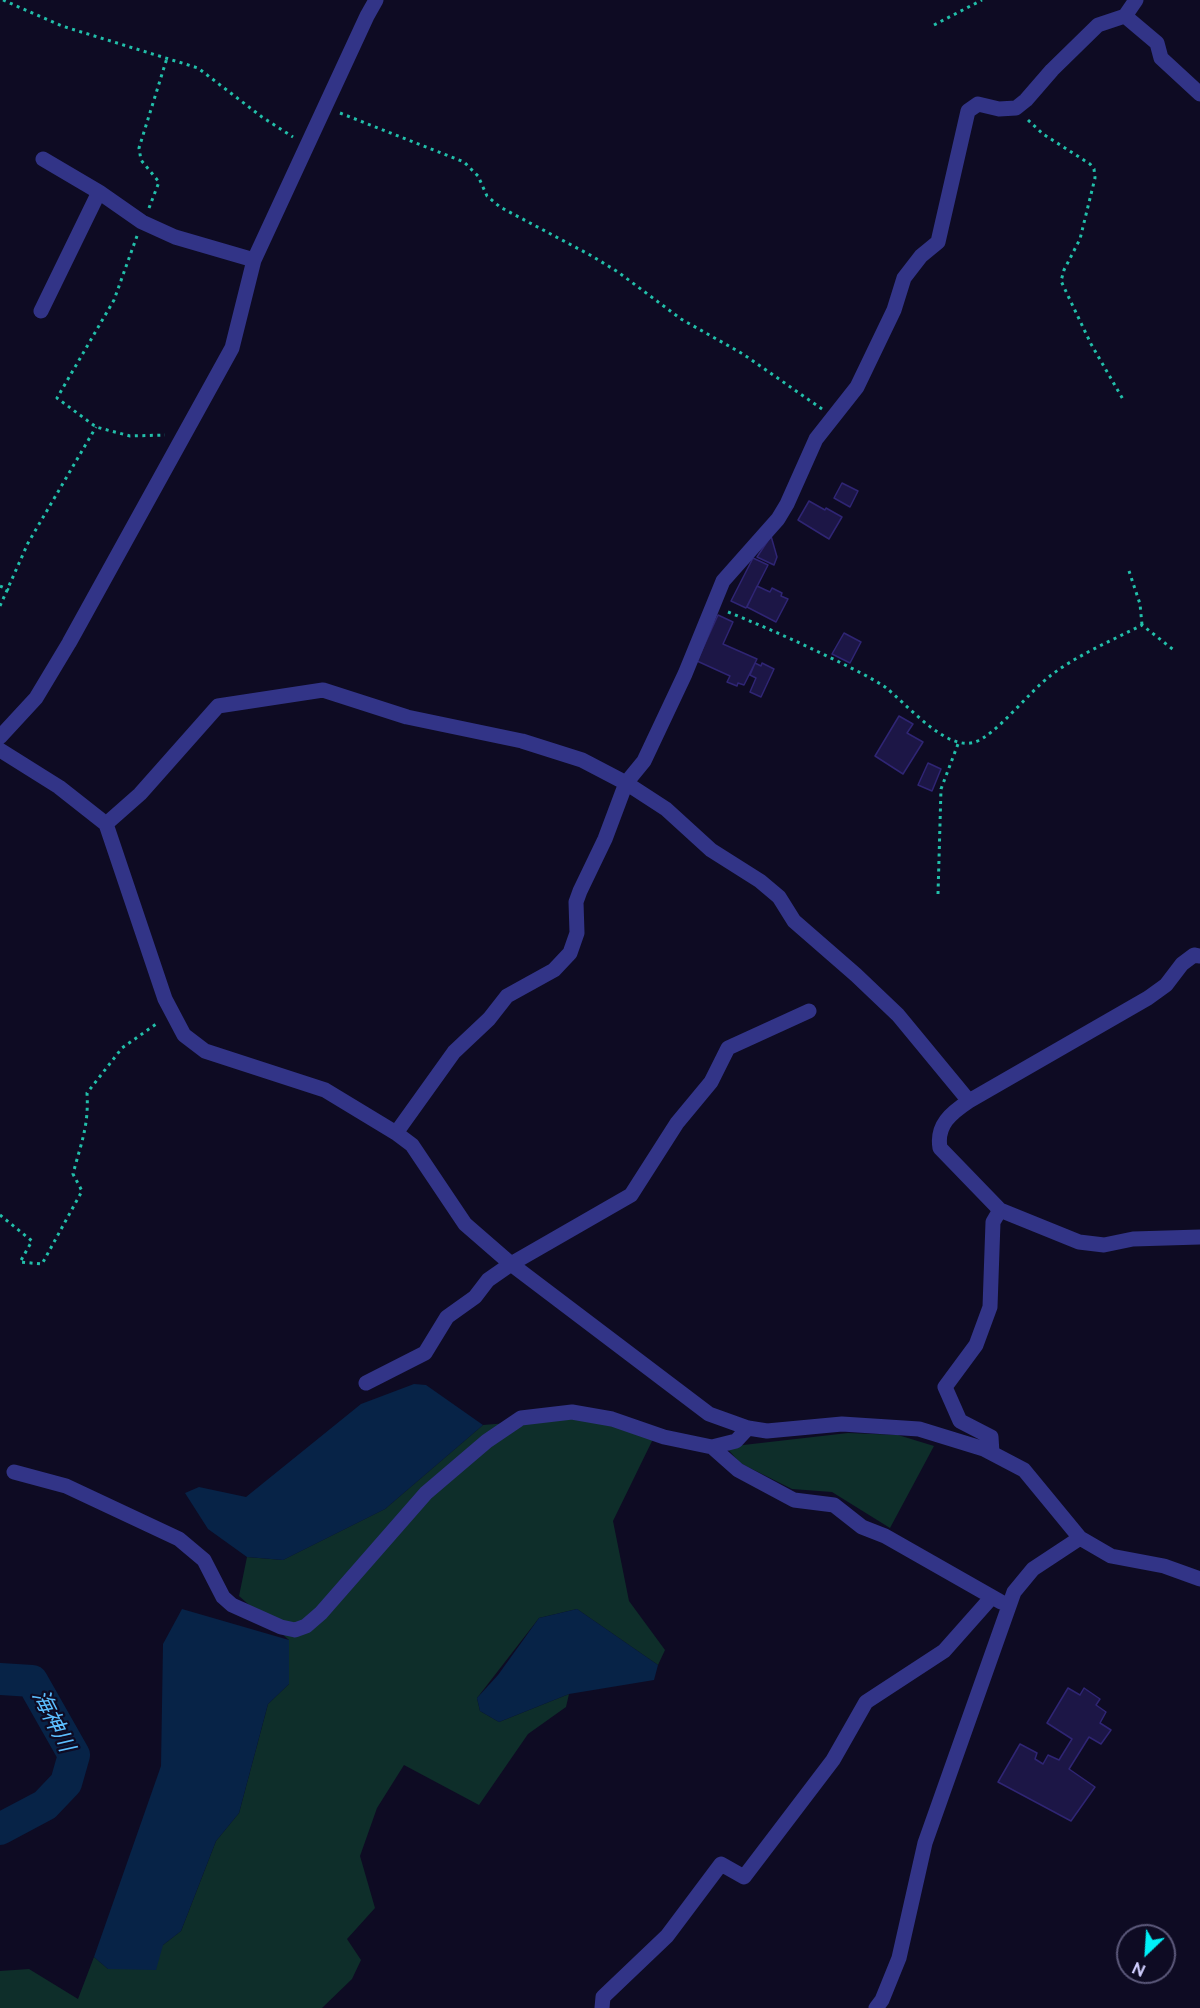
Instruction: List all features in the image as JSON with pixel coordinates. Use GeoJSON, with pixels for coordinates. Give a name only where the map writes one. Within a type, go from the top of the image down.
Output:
{"type":"FeatureCollection","features":[{"type":"Feature","properties":{"kind":"street"},"geometry":{"type":"LineString","coordinates":[[0,737],[36,698],[186,434],[232,348],[254,260],[376,0]]}},
{"type":"Feature","properties":{"kind":"street"},"geometry":{"type":"LineString","coordinates":[[396,1132],[454,1052],[489,1019],[507,996],[554,970],[570,953],[577,933],[576,902],[605,839],[626,783],[644,761],[685,674],[723,581],[771,527],[787,504],[816,439],[857,387],[894,310],[904,278],[921,256],[938,242],[968,111],[978,104],[999,109],[1016,108],[1098,25],[1125,16],[1136,0]]}},
{"type":"Feature","properties":{"kind":"street"},"geometry":{"type":"LineString","coordinates":[[1125,16],[1157,44],[1161,58],[1200,94]]}},
{"type":"Feature","properties":{"kind":"street"},"geometry":{"type":"LineString","coordinates":[[44,159],[99,192],[142,222],[175,237],[254,260]]}},
{"type":"Feature","properties":{"kind":"street"},"geometry":{"type":"LineString","coordinates":[[41,311],[99,192]]}},
{"type":"Feature","properties":{"kind":"street"},"geometry":{"type":"LineString","coordinates":[[106,824],[140,794],[218,706],[323,690],[407,717],[542,747],[582,760],[626,783],[666,809],[711,850],[760,881],[779,897],[794,921],[898,1015],[969,1101]]}},
{"type":"Feature","properties":{"kind":"street"},"geometry":{"type":"LineString","coordinates":[[0,750],[59,787],[106,824],[165,999],[184,1035],[205,1051],[325,1090],[396,1132],[412,1145],[465,1224],[512,1263],[709,1414],[748,1428],[767,1431],[842,1424],[919,1429],[992,1453],[1024,1470],[1080,1538],[1111,1556],[1164,1566],[1200,1579]]}},
{"type":"Feature","properties":{"kind":"street"},"geometry":{"type":"LineString","coordinates":[[1200,956],[1194,955],[1182,964],[1166,985],[1148,998],[951,1113],[938,1137],[940,1148],[1000,1210],[1079,1242],[1104,1245],[1133,1239],[1200,1237]]}},
{"type":"Feature","properties":{"kind":"street"},"geometry":{"type":"LineString","coordinates":[[366,1383],[425,1353],[447,1317],[475,1297],[488,1280],[512,1263],[631,1196],[677,1123],[711,1082],[728,1048],[809,1011]]}},
{"type":"Feature","properties":{"kind":"street"},"geometry":{"type":"LineString","coordinates":[[992,1453],[991,1437],[960,1421],[945,1387],[976,1345],[990,1307],[993,1221],[1000,1210]]}},
{"type":"Feature","properties":{"kind":"street"},"geometry":{"type":"LineString","coordinates":[[14,1472],[66,1486],[179,1539],[204,1560],[223,1597],[232,1605],[281,1627],[295,1630],[306,1626],[321,1613],[426,1493],[487,1441],[521,1418],[572,1412],[612,1419],[664,1437],[712,1447],[736,1441],[748,1428]]}},
{"type":"Feature","properties":{"kind":"street"},"geometry":{"type":"LineString","coordinates":[[712,1447],[738,1470],[794,1500],[834,1505],[862,1527],[885,1536],[991,1598],[1009,1605]]}},
{"type":"Feature","properties":{"kind":"street"},"geometry":{"type":"LineString","coordinates":[[876,2008],[882,2000],[898,1958],[924,1843],[1014,1592],[1033,1569],[1080,1538]]}},
{"type":"Feature","properties":{"kind":"street"},"geometry":{"type":"LineString","coordinates":[[602,2008],[603,1997],[668,1936],[721,1864],[744,1876],[833,1760],[866,1702],[944,1651],[991,1598]]}},
{"type":"Feature","properties":{"kind":"path"},"geometry":{"type":"LineString","coordinates":[[3,0],[62,26],[198,68],[262,117],[307,147]]}},
{"type":"Feature","properties":{"kind":"path"},"geometry":{"type":"LineString","coordinates":[[934,25],[982,0]]}},
{"type":"Feature","properties":{"kind":"path"},"geometry":{"type":"LineString","coordinates":[[167,58],[139,148],[141,160],[159,182],[114,300],[57,398],[96,428],[130,436],[186,434]]}},
{"type":"Feature","properties":{"kind":"path"},"geometry":{"type":"LineString","coordinates":[[325,108],[464,162],[478,177],[487,196],[500,207],[618,272],[681,320],[743,354],[833,417]]}},
{"type":"Feature","properties":{"kind":"path"},"geometry":{"type":"LineString","coordinates":[[1016,108],[1043,134],[1090,164],[1094,169],[1095,178],[1080,239],[1064,270],[1061,281],[1091,344],[1124,401]]}},
{"type":"Feature","properties":{"kind":"path"},"geometry":{"type":"LineString","coordinates":[[0,606],[28,543],[96,428]]}},
{"type":"Feature","properties":{"kind":"path"},"geometry":{"type":"LineString","coordinates":[[1129,571],[1140,604],[1142,625],[1174,651]]}},
{"type":"Feature","properties":{"kind":"path"},"geometry":{"type":"LineString","coordinates":[[0,586],[9,590]]}},
{"type":"Feature","properties":{"kind":"path"},"geometry":{"type":"LineString","coordinates":[[712,606],[786,635],[871,678],[886,688],[918,718],[958,744],[973,743],[987,737],[1050,676],[1089,651],[1142,625]]}},
{"type":"Feature","properties":{"kind":"path"},"geometry":{"type":"LineString","coordinates":[[938,894],[941,789],[958,744]]}},
{"type":"Feature","properties":{"kind":"path"},"geometry":{"type":"LineString","coordinates":[[0,1215],[32,1241],[20,1262],[42,1264],[82,1191],[73,1174],[85,1135],[88,1111],[87,1093],[122,1048],[172,1013]]}},
{"type":"Feature","properties":{"kind":"green space"},"geometry":{"type":"Polygon","coordinates":[[[593,1416],[654,1437],[613,1521],[629,1601],[665,1650],[658,1665],[577,1609],[539,1618],[477,1698],[480,1711],[499,1722],[569,1694],[566,1707],[528,1734],[479,1805],[404,1765],[377,1808],[360,1856],[375,1908],[347,1939],[361,1960],[352,1979],[322,2008],[0,2008],[0,1971],[29,1969],[78,1999],[94,1957],[108,1969],[163,1945],[181,1931],[216,1841],[239,1813],[268,1704],[289,1684],[289,1640],[239,1596],[247,1557],[283,1560],[385,1509],[483,1425],[593,1416]]]}},
{"type":"Feature","properties":{"kind":"green space"},"geometry":{"type":"Polygon","coordinates":[[[848,1433],[898,1435],[934,1446],[890,1528],[832,1492],[792,1489],[740,1463],[726,1447],[848,1433]]]}},
{"type":"Feature","properties":{"kind":"water"},"geometry":{"type":"Polygon","coordinates":[[[414,1384],[426,1385],[483,1425],[385,1509],[283,1560],[247,1557],[208,1529],[185,1493],[199,1487],[246,1497],[361,1404],[414,1384]]]}},
{"type":"Feature","properties":{"kind":"water"},"geometry":{"type":"Polygon","coordinates":[[[182,1609],[289,1640],[289,1684],[268,1704],[239,1813],[216,1841],[181,1931],[163,1945],[156,1970],[108,1969],[94,1957],[161,1766],[163,1644],[182,1609]]]}},
{"type":"Feature","properties":{"kind":"water"},"geometry":{"type":"Polygon","coordinates":[[[577,1609],[658,1665],[654,1680],[569,1694],[499,1722],[480,1711],[477,1698],[498,1675],[539,1618],[577,1609]]]}},
{"type":"Feature","properties":{"kind":"building"},"geometry":{"type":"Polygon","coordinates":[[[842,483],[858,491],[850,507],[834,498],[842,483]]]}},
{"type":"Feature","properties":{"kind":"building"},"geometry":{"type":"Polygon","coordinates":[[[809,501],[842,517],[829,539],[798,520],[809,501]]]}},
{"type":"Feature","properties":{"kind":"building"},"geometry":{"type":"Polygon","coordinates":[[[771,536],[777,557],[774,565],[757,557],[771,536]]]}},
{"type":"Feature","properties":{"kind":"building"},"geometry":{"type":"Polygon","coordinates":[[[753,558],[768,565],[746,608],[731,601],[753,558]]]}},
{"type":"Feature","properties":{"kind":"building"},"geometry":{"type":"Polygon","coordinates":[[[757,586],[770,592],[772,588],[788,599],[776,622],[747,607],[757,586]]]}},
{"type":"Feature","properties":{"kind":"building"},"geometry":{"type":"Polygon","coordinates":[[[718,615],[733,622],[723,644],[757,659],[744,685],[738,683],[737,686],[727,682],[730,676],[697,661],[718,615]]]}},
{"type":"Feature","properties":{"kind":"building"},"geometry":{"type":"Polygon","coordinates":[[[844,633],[861,642],[850,663],[832,654],[844,633]]]}},
{"type":"Feature","properties":{"kind":"building"},"geometry":{"type":"Polygon","coordinates":[[[755,663],[761,666],[762,663],[774,669],[761,697],[750,692],[756,678],[750,675],[755,663]]]}},
{"type":"Feature","properties":{"kind":"building"},"geometry":{"type":"Polygon","coordinates":[[[899,716],[913,724],[907,733],[923,742],[903,774],[875,756],[899,716]]]}},
{"type":"Feature","properties":{"kind":"building"},"geometry":{"type":"Polygon","coordinates":[[[928,763],[941,769],[932,791],[918,785],[928,763]]]}},
{"type":"Feature","properties":{"kind":"building"},"geometry":{"type":"Polygon","coordinates":[[[1068,1688],[1080,1695],[1084,1688],[1100,1699],[1096,1705],[1106,1712],[1100,1723],[1111,1730],[1101,1744],[1089,1737],[1069,1769],[1095,1787],[1071,1821],[998,1782],[1020,1744],[1037,1753],[1035,1759],[1043,1764],[1048,1755],[1059,1760],[1072,1739],[1047,1723],[1068,1688]]]}},
{"type":"Feature","properties":{"kind":"waterway","name":"海神川"},"geometry":{"type":"LineString","coordinates":[[0,1679],[32,1681],[74,1755],[66,1783],[45,1805],[0,1829]]}}]}
